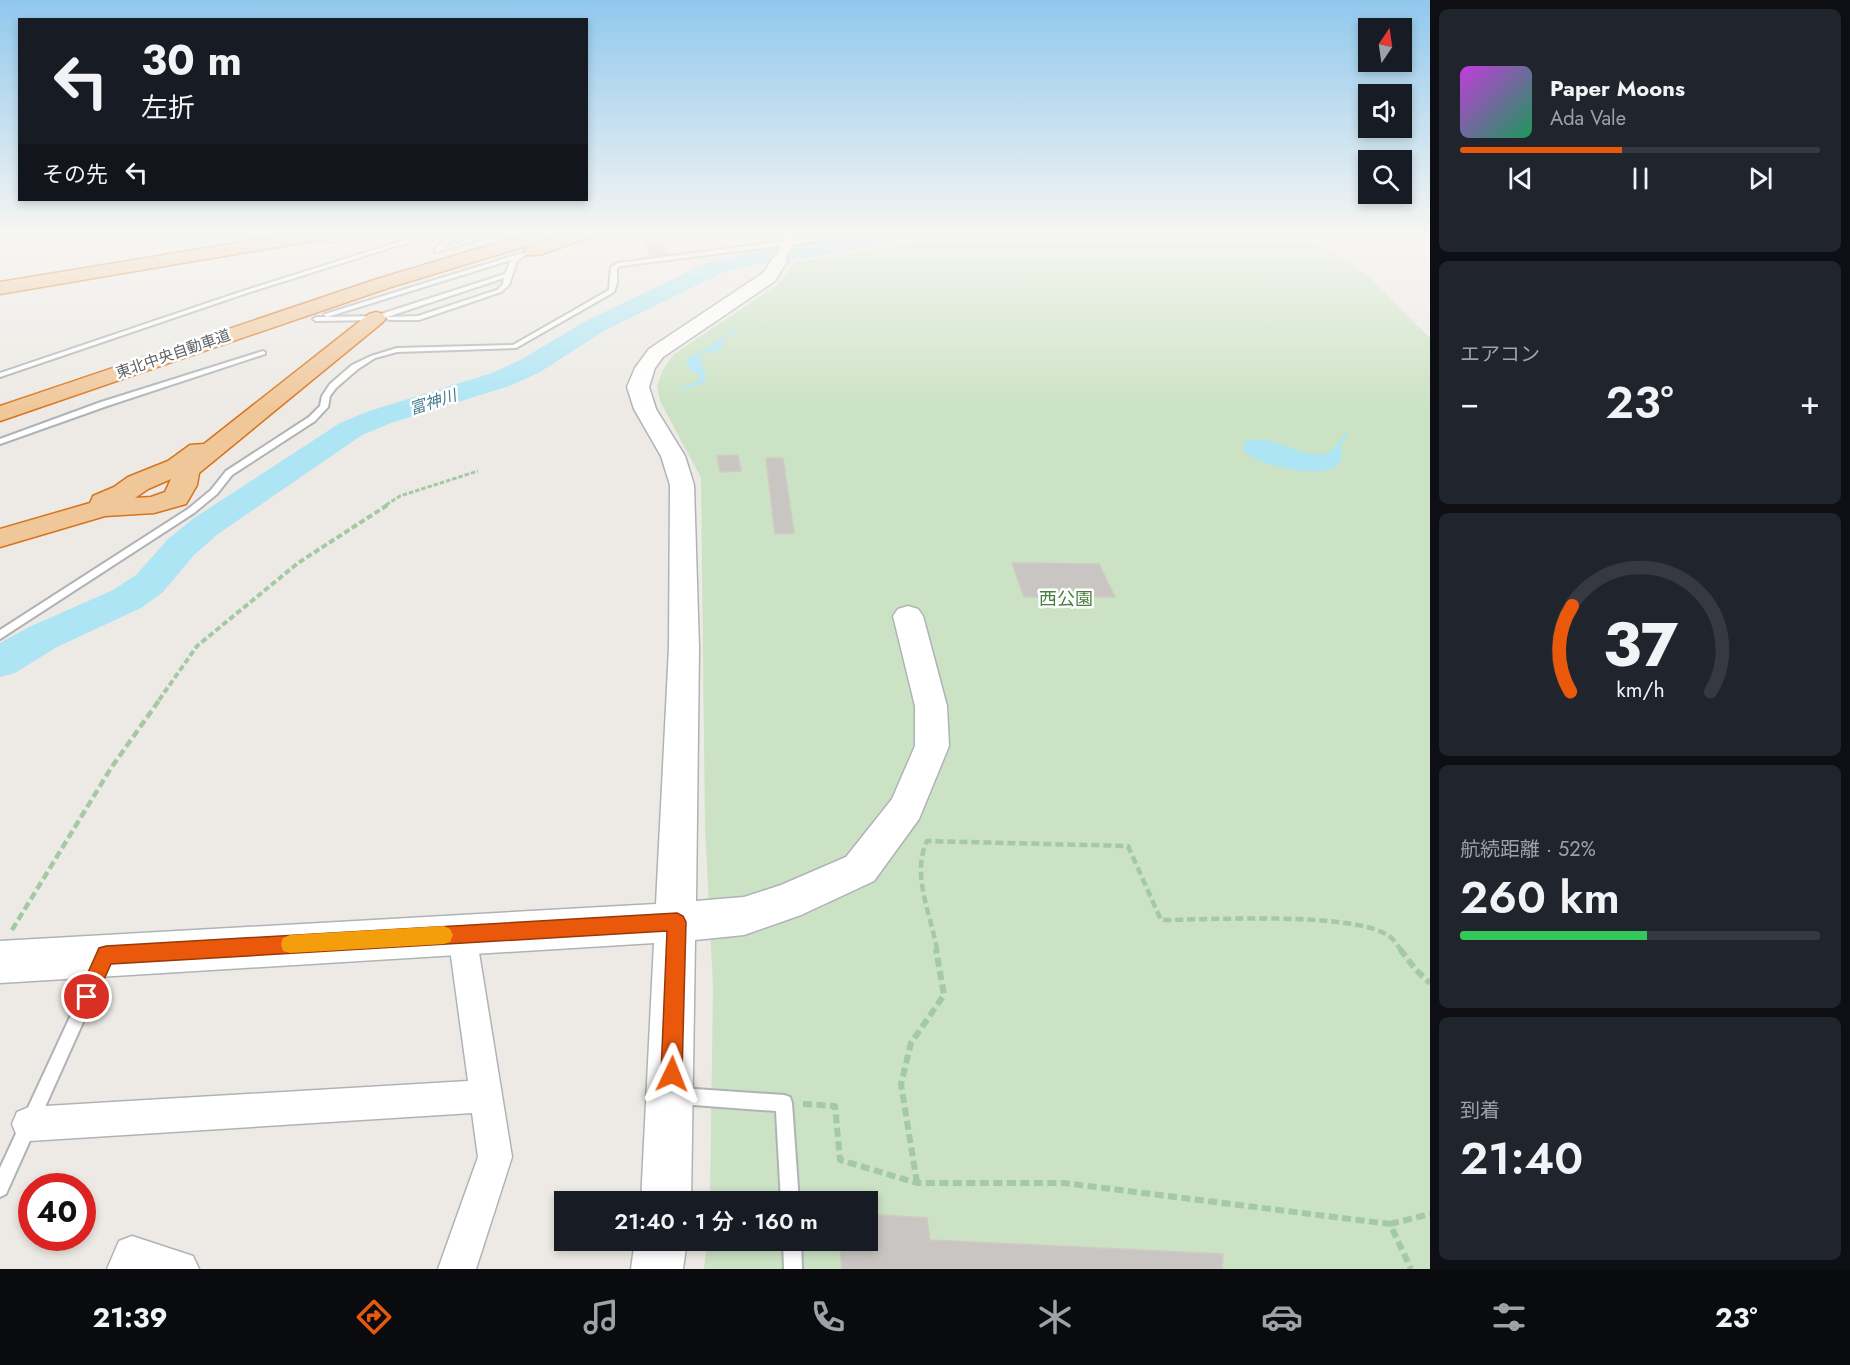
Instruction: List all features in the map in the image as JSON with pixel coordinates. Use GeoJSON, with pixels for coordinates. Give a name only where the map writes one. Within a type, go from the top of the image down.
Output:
{"type":"FeatureCollection","features":[{"type":"Feature","properties":{"kind":"highway"},"geometry":{"type":"LineString","coordinates":[[0,412],[326,291]]}},
{"type":"Feature","properties":{"kind":"highway","name":"東北中央自動車道"},"geometry":{"type":"LineString","coordinates":[[0,412],[358,291]]}},
{"type":"Feature","properties":{"kind":"highway"},"geometry":{"type":"LineString","coordinates":[[0,531],[103,502],[124,493],[138,483],[177,467],[370,318]]}},
{"type":"Feature","properties":{"kind":"highway"},"geometry":{"type":"LineString","coordinates":[[0,538],[103,508],[154,505],[176,498],[188,470],[370,318]]}},
{"type":"Feature","properties":{"kind":"highway"},"geometry":{"type":"LineString","coordinates":[[0,422],[78,394],[316,319]]}},
{"type":"Feature","properties":{"kind":"street"},"geometry":{"type":"LineString","coordinates":[[667,1191],[677,922],[684,648],[682,485],[674,456],[645,409],[638,387],[645,368],[656,353],[677,336],[747,291]]}},
{"type":"Feature","properties":{"kind":"street"},"geometry":{"type":"LineString","coordinates":[[5,948],[106,955],[677,922],[744,916],[787,902],[860,869],[906,808],[932,746],[931,706],[908,616]]}},
{"type":"Feature","properties":{"kind":"street"},"geometry":{"type":"LineString","coordinates":[[457,1269],[495,1157],[462,934]]}},
{"type":"Feature","properties":{"kind":"street"},"geometry":{"type":"LineString","coordinates":[[29,1124],[486,1096]]}},
{"type":"Feature","properties":{"kind":"street"},"geometry":{"type":"LineString","coordinates":[[657,1269],[659,1251]]}},
{"type":"Feature","properties":{"kind":"street"},"geometry":{"type":"LineString","coordinates":[[126,1269],[132,1254],[180,1269]]}},
{"type":"Feature","properties":{"kind":"lane"},"geometry":{"type":"LineString","coordinates":[[0,375],[249,291]]}},
{"type":"Feature","properties":{"kind":"lane"},"geometry":{"type":"LineString","coordinates":[[316,319],[405,291]]}},
{"type":"Feature","properties":{"kind":"lane"},"geometry":{"type":"LineString","coordinates":[[370,318],[454,291]]}},
{"type":"Feature","properties":{"kind":"lane"},"geometry":{"type":"LineString","coordinates":[[316,319],[418,318],[498,291]]}},
{"type":"Feature","properties":{"kind":"lane"},"geometry":{"type":"LineString","coordinates":[[0,635],[191,512],[214,492],[230,473],[312,419],[324,407],[333,386],[355,367],[373,357],[397,350],[514,346],[527,341],[612,291]]}},
{"type":"Feature","properties":{"kind":"lane"},"geometry":{"type":"LineString","coordinates":[[0,442],[104,404],[263,353]]}},
{"type":"Feature","properties":{"kind":"lane"},"geometry":{"type":"LineString","coordinates":[[0,1188],[106,955]]}},
{"type":"Feature","properties":{"kind":"lane"},"geometry":{"type":"LineString","coordinates":[[671,1096],[784,1103],[788,1191]]}},
{"type":"Feature","properties":{"kind":"lane"},"geometry":{"type":"LineString","coordinates":[[792,1251],[793,1269]]}},
{"type":"Feature","properties":{"kind":"path"},"geometry":{"type":"LineString","coordinates":[[5,948],[111,768],[197,646],[298,563],[400,496],[478,471]]}},
{"type":"Feature","properties":{"kind":"path"},"geometry":{"type":"LineString","coordinates":[[918,1183],[901,1084],[912,1043],[944,995],[919,869],[921,854],[927,841],[1128,846],[1161,920],[1317,920],[1360,924],[1390,936],[1416,970],[1430,983]]}},
{"type":"Feature","properties":{"kind":"path"},"geometry":{"type":"LineString","coordinates":[[784,1103],[835,1106],[840,1160],[918,1183],[1064,1183],[1390,1224],[1430,1214]]}},
{"type":"Feature","properties":{"kind":"path"},"geometry":{"type":"LineString","coordinates":[[1390,1224],[1411,1269]]}},
{"type":"Feature","properties":{"kind":"green space","name":"西公園"},"geometry":{"type":"Polygon","coordinates":[[[768,291],[1383,291],[1430,338],[1430,1269],[704,1269],[706,1251],[878,1251],[878,1191],[710,1191],[713,986],[705,827],[701,478],[660,401],[657,386],[663,370],[674,354],[768,291]]]}},
{"type":"Feature","properties":{"kind":"water"},"geometry":{"type":"Polygon","coordinates":[[[738,326],[737,331],[724,338],[723,347],[717,351],[700,354],[706,381],[700,385],[677,390],[700,380],[699,375],[688,367],[687,359],[711,346],[738,326]]]}},
{"type":"Feature","properties":{"kind":"water"},"geometry":{"type":"Polygon","coordinates":[[[1345,431],[1348,435],[1341,443],[1341,460],[1329,469],[1303,471],[1289,469],[1260,461],[1243,449],[1245,441],[1256,439],[1278,443],[1309,454],[1319,454],[1332,450],[1344,436],[1345,431]]]}},
{"type":"Feature","properties":{"kind":"building"},"geometry":{"type":"Polygon","coordinates":[[[738,455],[741,471],[720,472],[717,456],[738,455]]]}},
{"type":"Feature","properties":{"kind":"building"},"geometry":{"type":"Polygon","coordinates":[[[766,458],[783,458],[794,533],[775,534],[766,458]]]}},
{"type":"Feature","properties":{"kind":"building"},"geometry":{"type":"Polygon","coordinates":[[[1012,563],[1099,564],[1115,597],[1024,597],[1012,563]]]}},
{"type":"Feature","properties":{"kind":"building"},"geometry":{"type":"Polygon","coordinates":[[[878,1215],[927,1218],[930,1240],[1223,1254],[1222,1269],[842,1269],[840,1251],[878,1251],[878,1215]]]}},
{"type":"Feature","properties":{"kind":"waterway","name":"富神川"},"geometry":{"type":"LineString","coordinates":[[0,662],[43,637],[127,599],[149,584],[181,547],[206,526],[351,429],[380,417],[502,379],[530,366],[595,326],[666,291]]}},
{"type":"Feature","properties":{"kind":"slow traffic"},"geometry":{"type":"LineString","coordinates":[[290,944],[444,935]]}},
{"type":"Feature","properties":{"kind":"route"},"geometry":{"type":"LineString","coordinates":[[87,997],[106,955],[677,922],[672,1074]]}}]}
